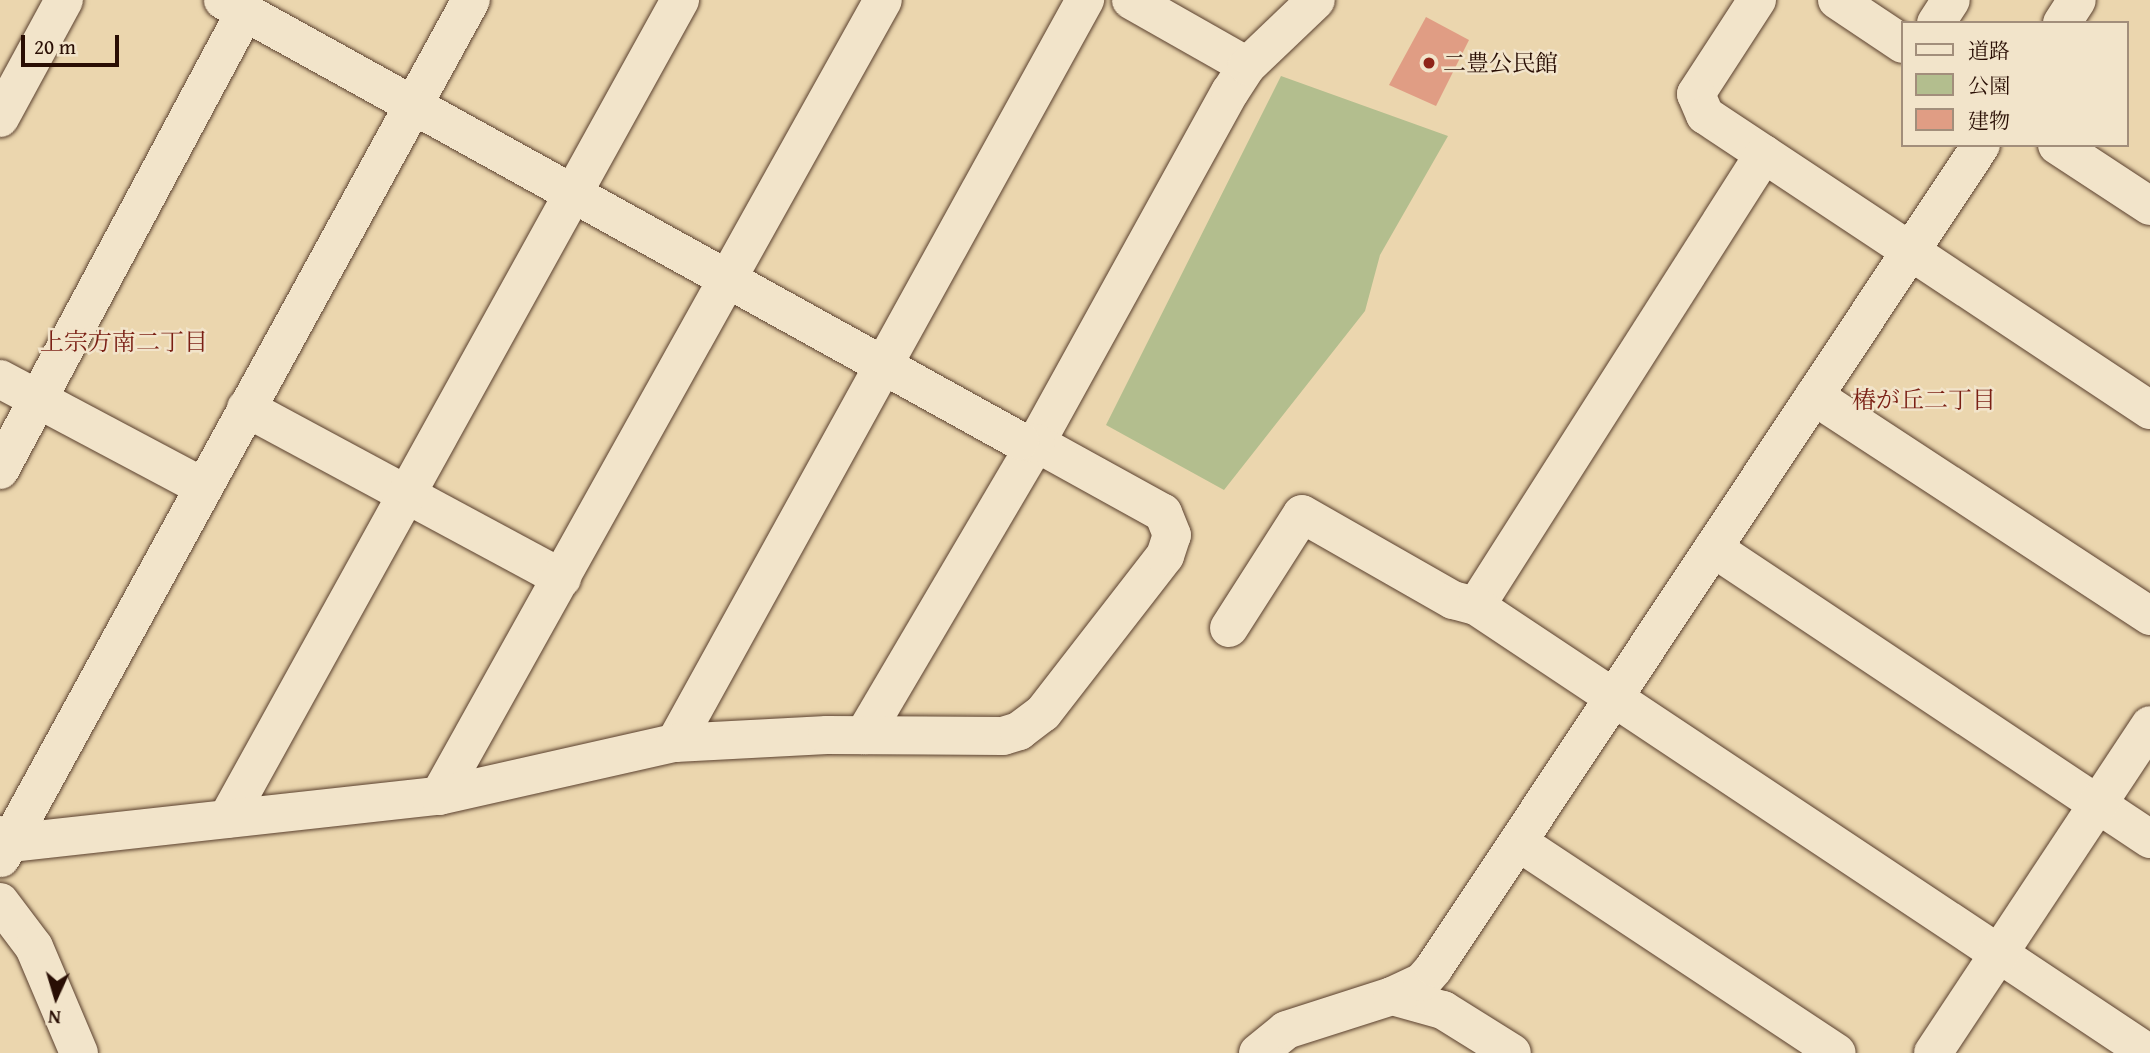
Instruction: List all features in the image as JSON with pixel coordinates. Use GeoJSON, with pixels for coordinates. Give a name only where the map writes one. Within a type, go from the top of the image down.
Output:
{"type":"FeatureCollection","features":[{"type":"Feature","properties":{"kind":"street"},"geometry":{"type":"LineString","coordinates":[[0,118],[64,0]]}},
{"type":"Feature","properties":{"kind":"street"},"geometry":{"type":"LineString","coordinates":[[3,846],[204,487],[471,0]]}},
{"type":"Feature","properties":{"kind":"street"},"geometry":{"type":"LineString","coordinates":[[227,819],[680,0]]}},
{"type":"Feature","properties":{"kind":"street"},"geometry":{"type":"LineString","coordinates":[[675,743],[1085,0]]}},
{"type":"Feature","properties":{"kind":"street"},"geometry":{"type":"LineString","coordinates":[[1131,0],[1247,66]]}},
{"type":"Feature","properties":{"kind":"street"},"geometry":{"type":"LineString","coordinates":[[864,735],[1036,443],[1247,66],[1316,0]]}},
{"type":"Feature","properties":{"kind":"street"},"geometry":{"type":"LineString","coordinates":[[1757,0],[1696,94],[1705,115],[2150,410]]}},
{"type":"Feature","properties":{"kind":"street"},"geometry":{"type":"LineString","coordinates":[[1837,0],[1902,43]]}},
{"type":"Feature","properties":{"kind":"street"},"geometry":{"type":"LineString","coordinates":[[1937,21],[1951,0]]}},
{"type":"Feature","properties":{"kind":"street"},"geometry":{"type":"LineString","coordinates":[[2063,21],[2077,0]]}},
{"type":"Feature","properties":{"kind":"street"},"geometry":{"type":"LineString","coordinates":[[439,796],[728,278],[872,4]]}},
{"type":"Feature","properties":{"kind":"street"},"geometry":{"type":"LineString","coordinates":[[0,470],[251,9],[412,104],[884,363],[1020,441],[1036,443],[1163,513],[1172,535],[1165,556],[1043,713],[1019,731],[1003,736],[864,735],[675,743],[439,796],[3,846]]}},
{"type":"Feature","properties":{"kind":"street"},"geometry":{"type":"LineString","coordinates":[[1258,1053],[1286,1030],[1392,996],[1422,982],[1434,968],[1980,147]]}},
{"type":"Feature","properties":{"kind":"street"},"geometry":{"type":"LineString","coordinates":[[2060,147],[2150,206]]}},
{"type":"Feature","properties":{"kind":"street"},"geometry":{"type":"LineString","coordinates":[[1476,606],[1764,154]]}},
{"type":"Feature","properties":{"kind":"street"},"geometry":{"type":"LineString","coordinates":[[0,379],[204,487]]}},
{"type":"Feature","properties":{"kind":"street"},"geometry":{"type":"LineString","coordinates":[[1814,396],[2150,616]]}},
{"type":"Feature","properties":{"kind":"street"},"geometry":{"type":"LineString","coordinates":[[246,408],[562,578]]}},
{"type":"Feature","properties":{"kind":"street"},"geometry":{"type":"LineString","coordinates":[[1228,628],[1302,514],[1453,600],[1476,606],[2148,1053]]}},
{"type":"Feature","properties":{"kind":"street"},"geometry":{"type":"LineString","coordinates":[[1713,548],[2150,839]]}},
{"type":"Feature","properties":{"kind":"street"},"geometry":{"type":"LineString","coordinates":[[1933,1053],[2150,725]]}},
{"type":"Feature","properties":{"kind":"street"},"geometry":{"type":"LineString","coordinates":[[1518,842],[1837,1053]]}},
{"type":"Feature","properties":{"kind":"street"},"geometry":{"type":"LineString","coordinates":[[0,902],[34,947],[79,1053]]}},
{"type":"Feature","properties":{"kind":"street"},"geometry":{"type":"LineString","coordinates":[[1392,996],[1443,1010],[1512,1053]]}},
{"type":"Feature","properties":{"kind":"green space"},"geometry":{"type":"Polygon","coordinates":[[[1281,76],[1448,136],[1380,255],[1365,311],[1224,490],[1106,425],[1281,76]]]}},
{"type":"Feature","properties":{"kind":"building","name":"二豊公民館"},"geometry":{"type":"Polygon","coordinates":[[[1426,17],[1469,40],[1436,106],[1389,85],[1426,17]]]}},
{"type":"Feature","properties":{"kind":"place","name":"二豊公民館"},"geometry":{"type":"Point","coordinates":[1429,63]}},
{"type":"Feature","properties":{"kind":"district","name":"上宗方南二丁目"},"geometry":{"type":"Point","coordinates":[124,342]}},
{"type":"Feature","properties":{"kind":"district","name":"椿が丘二丁目"},"geometry":{"type":"Point","coordinates":[1924,400]}}]}
